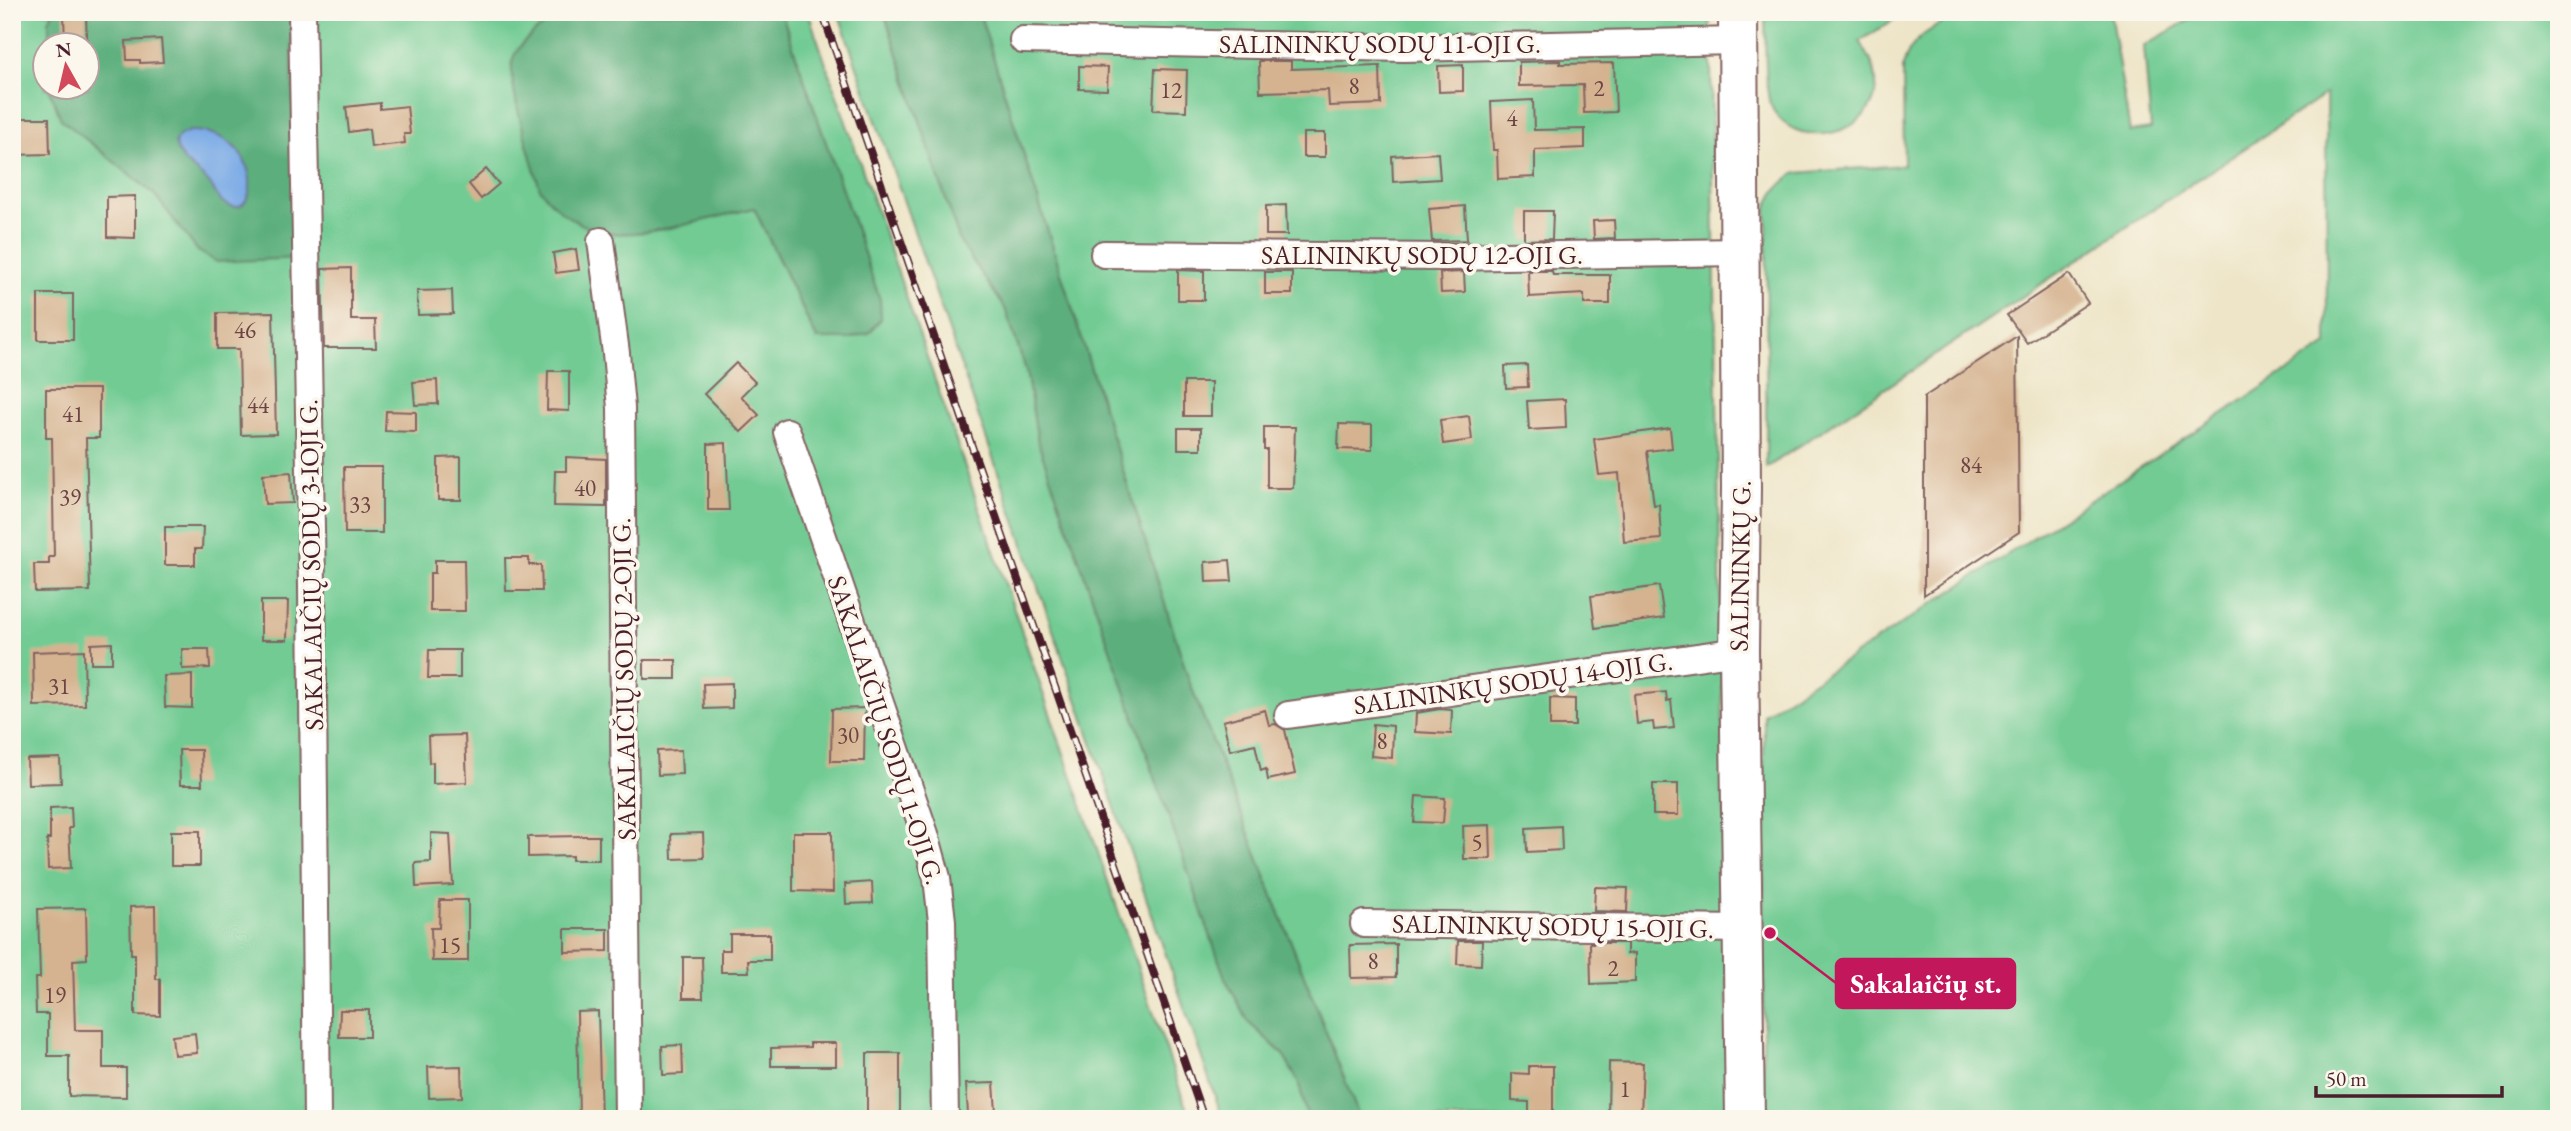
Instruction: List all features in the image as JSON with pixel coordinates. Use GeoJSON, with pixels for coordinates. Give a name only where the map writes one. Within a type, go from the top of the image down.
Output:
{"type":"FeatureCollection","features":[{"type":"Feature","properties":{"kind":"main road","name":"SALININKŲ G."},"geometry":{"type":"LineString","coordinates":[[1738,27],[1741,488],[1739,650],[1745,1119]]}},
{"type":"Feature","properties":{"kind":"street","name":"SAKALAIČIŲ SODŲ 3-IOJI G."},"geometry":{"type":"LineString","coordinates":[[302,12],[312,558],[317,1119]]}},
{"type":"Feature","properties":{"kind":"street","name":"SALININKŲ SODŲ 11-OJI G."},"geometry":{"type":"LineString","coordinates":[[1023,40],[1404,48],[1738,27]]}},
{"type":"Feature","properties":{"kind":"street","name":"SAKALAIČIŲ SODŲ 2-OJI G."},"geometry":{"type":"LineString","coordinates":[[601,241],[621,408],[628,1119]]}},
{"type":"Feature","properties":{"kind":"street","name":"SALININKŲ SODŲ 12-OJI G."},"geometry":{"type":"LineString","coordinates":[[1104,254],[1448,257],[1740,252]]}},
{"type":"Feature","properties":{"kind":"street","name":"SAKALAIČIŲ SODŲ 1-OJI G."},"geometry":{"type":"LineString","coordinates":[[787,432],[925,834],[937,878],[942,921],[945,1119]]}},
{"type":"Feature","properties":{"kind":"street","name":"SALININKŲ SODŲ 14-OJI G."},"geometry":{"type":"LineString","coordinates":[[1288,715],[1739,650]]}},
{"type":"Feature","properties":{"kind":"street","name":"SALININKŲ SODŲ 15-OJI G."},"geometry":{"type":"LineString","coordinates":[[1364,924],[1742,929]]}},
{"type":"Feature","properties":{"kind":"green space"},"geometry":{"type":"Polygon","coordinates":[[[12,12],[53,12],[49,21],[49,32],[32,32],[32,102],[54,102],[61,119],[154,194],[198,251],[291,12],[557,12],[558,15],[523,43],[611,233],[648,231],[754,208],[817,339],[880,300],[781,12],[808,12],[1190,1119],[12,1119],[12,12]]]}},
{"type":"Feature","properties":{"kind":"green space"},"geometry":{"type":"Polygon","coordinates":[[[53,12],[291,12],[297,258],[217,262],[198,251],[154,194],[61,119],[54,102],[102,102],[102,32],[49,32],[49,21],[53,12]]]}},
{"type":"Feature","properties":{"kind":"green space"},"geometry":{"type":"Polygon","coordinates":[[[557,12],[781,12],[880,300],[881,319],[869,333],[847,339],[817,339],[754,208],[644,232],[611,233],[580,224],[554,205],[540,189],[516,101],[512,67],[514,56],[522,44],[557,15],[557,12]]]}},
{"type":"Feature","properties":{"kind":"green space"},"geometry":{"type":"Polygon","coordinates":[[[838,12],[884,12],[960,242],[1005,308],[1026,370],[1038,442],[1249,1023],[1282,1053],[1298,1081],[1308,1119],[1223,1119],[838,12]]]}},
{"type":"Feature","properties":{"kind":"green space"},"geometry":{"type":"Polygon","coordinates":[[[884,12],[979,12],[1189,681],[1360,1119],[1308,1119],[1298,1081],[1282,1053],[1249,1023],[1225,978],[1038,442],[1026,370],[1005,308],[960,242],[884,12]]]}},
{"type":"Feature","properties":{"kind":"green space"},"geometry":{"type":"Polygon","coordinates":[[[979,12],[1710,12],[1730,1119],[1360,1119],[1189,681],[979,12]]]}},
{"type":"Feature","properties":{"kind":"green space"},"geometry":{"type":"Polygon","coordinates":[[[1765,12],[1906,12],[1860,41],[1872,64],[1876,80],[1873,100],[1864,115],[1849,126],[1832,133],[1813,134],[1796,130],[1780,120],[1768,95],[1765,12]]]}},
{"type":"Feature","properties":{"kind":"green space"},"geometry":{"type":"Polygon","coordinates":[[[1962,12],[2110,12],[2130,132],[2151,129],[2144,46],[2202,12],[2559,12],[2559,1119],[1763,1119],[1764,714],[2327,345],[2326,94],[1766,468],[1767,207],[1778,187],[1796,173],[1904,165],[1903,67],[1906,57],[1925,34],[1962,12]]]}},
{"type":"Feature","properties":{"kind":"water"},"geometry":{"type":"Polygon","coordinates":[[[190,131],[215,135],[233,145],[244,160],[249,176],[250,191],[245,202],[236,207],[224,203],[208,182],[180,155],[175,142],[180,135],[190,131]]]}},
{"type":"Feature","properties":{"kind":"building"},"geometry":{"type":"Polygon","coordinates":[[[64,14],[86,14],[87,32],[65,32],[64,14]]]}},
{"type":"Feature","properties":{"kind":"building"},"geometry":{"type":"Polygon","coordinates":[[[161,39],[163,62],[140,63],[140,60],[127,60],[126,41],[161,39]]]}},
{"type":"Feature","properties":{"kind":"building"},"geometry":{"type":"Polygon","coordinates":[[[1259,61],[1291,61],[1291,69],[1380,66],[1381,104],[1329,106],[1328,90],[1260,92],[1259,61]]]}},
{"type":"Feature","properties":{"kind":"building"},"geometry":{"type":"Polygon","coordinates":[[[1560,61],[1560,64],[1614,63],[1616,112],[1584,113],[1583,85],[1519,86],[1519,62],[1560,61]]]}},
{"type":"Feature","properties":{"kind":"building"},"geometry":{"type":"Polygon","coordinates":[[[1463,65],[1463,91],[1439,92],[1438,66],[1463,65]]]}},
{"type":"Feature","properties":{"kind":"building"},"geometry":{"type":"Polygon","coordinates":[[[1079,66],[1108,67],[1107,90],[1079,89],[1079,66]]]}},
{"type":"Feature","properties":{"kind":"building"},"geometry":{"type":"Polygon","coordinates":[[[1155,69],[1187,70],[1186,111],[1153,110],[1155,69]]]}},
{"type":"Feature","properties":{"kind":"building"},"geometry":{"type":"Polygon","coordinates":[[[1533,100],[1534,130],[1585,129],[1585,148],[1535,150],[1535,177],[1498,179],[1497,150],[1493,150],[1491,102],[1533,100]]]}},
{"type":"Feature","properties":{"kind":"building"},"geometry":{"type":"Polygon","coordinates":[[[380,103],[380,109],[407,106],[410,134],[404,134],[405,143],[371,147],[369,129],[349,132],[346,107],[380,103]]]}},
{"type":"Feature","properties":{"kind":"building"},"geometry":{"type":"Polygon","coordinates":[[[12,118],[49,118],[50,154],[12,155],[12,118]]]}},
{"type":"Feature","properties":{"kind":"building"},"geometry":{"type":"Polygon","coordinates":[[[1303,133],[1325,133],[1325,157],[1303,157],[1303,133]]]}},
{"type":"Feature","properties":{"kind":"building"},"geometry":{"type":"Polygon","coordinates":[[[1438,153],[1440,179],[1393,182],[1392,156],[1438,153]]]}},
{"type":"Feature","properties":{"kind":"building"},"geometry":{"type":"Polygon","coordinates":[[[486,169],[499,184],[481,199],[469,184],[486,169]]]}},
{"type":"Feature","properties":{"kind":"building"},"geometry":{"type":"Polygon","coordinates":[[[135,196],[135,238],[107,237],[107,197],[135,196]]]}},
{"type":"Feature","properties":{"kind":"building"},"geometry":{"type":"Polygon","coordinates":[[[1286,205],[1287,235],[1266,235],[1266,206],[1286,205]]]}},
{"type":"Feature","properties":{"kind":"building"},"geometry":{"type":"Polygon","coordinates":[[[1465,206],[1467,240],[1432,241],[1429,209],[1465,206]]]}},
{"type":"Feature","properties":{"kind":"building"},"geometry":{"type":"Polygon","coordinates":[[[1524,211],[1553,211],[1552,239],[1524,240],[1524,211]]]}},
{"type":"Feature","properties":{"kind":"building"},"geometry":{"type":"Polygon","coordinates":[[[1614,220],[1615,238],[1594,239],[1593,221],[1614,220]]]}},
{"type":"Feature","properties":{"kind":"building"},"geometry":{"type":"Polygon","coordinates":[[[576,249],[579,270],[556,273],[553,253],[576,249]]]}},
{"type":"Feature","properties":{"kind":"building"},"geometry":{"type":"Polygon","coordinates":[[[351,268],[351,320],[375,320],[376,348],[324,348],[322,269],[351,268]]]}},
{"type":"Feature","properties":{"kind":"building"},"geometry":{"type":"Polygon","coordinates":[[[1178,270],[1204,271],[1204,300],[1178,300],[1178,270]]]}},
{"type":"Feature","properties":{"kind":"building"},"geometry":{"type":"Polygon","coordinates":[[[1528,271],[1552,271],[1553,275],[1610,275],[1610,304],[1584,304],[1584,294],[1529,297],[1528,271]]]}},
{"type":"Feature","properties":{"kind":"building"},"geometry":{"type":"Polygon","coordinates":[[[1265,272],[1292,272],[1292,294],[1265,294],[1265,272]]]}},
{"type":"Feature","properties":{"kind":"building"},"geometry":{"type":"Polygon","coordinates":[[[1464,272],[1465,292],[1441,293],[1440,273],[1464,272]]]}},
{"type":"Feature","properties":{"kind":"building"},"geometry":{"type":"Polygon","coordinates":[[[2069,274],[2088,303],[2027,343],[2007,315],[2069,274]]]}},
{"type":"Feature","properties":{"kind":"building"},"geometry":{"type":"Polygon","coordinates":[[[452,290],[453,314],[418,315],[417,291],[452,290]]]}},
{"type":"Feature","properties":{"kind":"building"},"geometry":{"type":"Polygon","coordinates":[[[38,294],[73,294],[73,340],[38,340],[38,294]]]}},
{"type":"Feature","properties":{"kind":"building"},"geometry":{"type":"Polygon","coordinates":[[[273,312],[276,434],[241,435],[239,349],[217,349],[217,313],[273,312]]]}},
{"type":"Feature","properties":{"kind":"building"},"geometry":{"type":"Polygon","coordinates":[[[2017,336],[2019,532],[1924,595],[1924,397],[2017,336]]]}},
{"type":"Feature","properties":{"kind":"building"},"geometry":{"type":"Polygon","coordinates":[[[736,363],[755,382],[741,396],[759,415],[741,432],[704,394],[736,363]]]}},
{"type":"Feature","properties":{"kind":"building"},"geometry":{"type":"Polygon","coordinates":[[[1527,365],[1528,387],[1506,388],[1505,366],[1527,365]]]}},
{"type":"Feature","properties":{"kind":"building"},"geometry":{"type":"Polygon","coordinates":[[[548,371],[569,371],[569,411],[547,410],[548,371]]]}},
{"type":"Feature","properties":{"kind":"building"},"geometry":{"type":"Polygon","coordinates":[[[437,380],[438,404],[415,405],[413,382],[437,380]]]}},
{"type":"Feature","properties":{"kind":"building"},"geometry":{"type":"Polygon","coordinates":[[[1184,382],[1211,382],[1211,416],[1184,416],[1184,382]]]}},
{"type":"Feature","properties":{"kind":"building"},"geometry":{"type":"Polygon","coordinates":[[[46,389],[99,389],[99,438],[86,438],[90,591],[35,592],[34,564],[49,564],[49,557],[54,557],[52,438],[46,438],[46,389]]]}},
{"type":"Feature","properties":{"kind":"building"},"geometry":{"type":"Polygon","coordinates":[[[1565,399],[1566,428],[1529,430],[1527,401],[1565,399]]]}},
{"type":"Feature","properties":{"kind":"building"},"geometry":{"type":"Polygon","coordinates":[[[386,411],[416,412],[416,432],[385,431],[386,411]]]}},
{"type":"Feature","properties":{"kind":"building"},"geometry":{"type":"Polygon","coordinates":[[[1469,416],[1472,440],[1443,444],[1440,420],[1469,416]]]}},
{"type":"Feature","properties":{"kind":"building"},"geometry":{"type":"Polygon","coordinates":[[[1339,424],[1372,425],[1372,450],[1338,449],[1339,424]]]}},
{"type":"Feature","properties":{"kind":"building"},"geometry":{"type":"Polygon","coordinates":[[[1264,427],[1295,427],[1293,488],[1267,488],[1264,427]]]}},
{"type":"Feature","properties":{"kind":"building"},"geometry":{"type":"Polygon","coordinates":[[[1178,428],[1201,428],[1201,449],[1178,449],[1178,428]]]}},
{"type":"Feature","properties":{"kind":"building"},"geometry":{"type":"Polygon","coordinates":[[[1670,428],[1672,448],[1647,451],[1654,505],[1659,504],[1661,539],[1624,542],[1619,473],[1599,475],[1594,439],[1670,428]]]}},
{"type":"Feature","properties":{"kind":"building"},"geometry":{"type":"Polygon","coordinates":[[[726,443],[729,510],[708,510],[708,444],[726,443]]]}},
{"type":"Feature","properties":{"kind":"building"},"geometry":{"type":"Polygon","coordinates":[[[461,457],[461,500],[438,500],[438,458],[461,457]]]}},
{"type":"Feature","properties":{"kind":"building"},"geometry":{"type":"Polygon","coordinates":[[[566,457],[606,459],[606,507],[554,506],[555,471],[566,471],[566,457]]]}},
{"type":"Feature","properties":{"kind":"building"},"geometry":{"type":"Polygon","coordinates":[[[344,467],[382,467],[382,533],[345,533],[344,467]]]}},
{"type":"Feature","properties":{"kind":"building"},"geometry":{"type":"Polygon","coordinates":[[[291,472],[293,503],[265,504],[263,474],[291,472]]]}},
{"type":"Feature","properties":{"kind":"building"},"geometry":{"type":"Polygon","coordinates":[[[165,527],[203,527],[202,549],[195,549],[195,565],[165,565],[165,527]]]}},
{"type":"Feature","properties":{"kind":"building"},"geometry":{"type":"Polygon","coordinates":[[[505,558],[529,558],[529,565],[541,565],[542,591],[506,591],[505,558]]]}},
{"type":"Feature","properties":{"kind":"building"},"geometry":{"type":"Polygon","coordinates":[[[435,560],[464,560],[465,611],[430,611],[430,573],[435,573],[435,560]]]}},
{"type":"Feature","properties":{"kind":"building"},"geometry":{"type":"Polygon","coordinates":[[[1230,560],[1232,581],[1206,582],[1205,562],[1230,560]]]}},
{"type":"Feature","properties":{"kind":"building"},"geometry":{"type":"Polygon","coordinates":[[[1659,586],[1664,618],[1595,628],[1591,596],[1659,586]]]}},
{"type":"Feature","properties":{"kind":"building"},"geometry":{"type":"Polygon","coordinates":[[[261,601],[288,601],[287,640],[261,640],[261,601]]]}},
{"type":"Feature","properties":{"kind":"building"},"geometry":{"type":"Polygon","coordinates":[[[112,643],[112,663],[91,663],[91,644],[112,643]]]}},
{"type":"Feature","properties":{"kind":"building"},"geometry":{"type":"Polygon","coordinates":[[[182,649],[209,649],[210,668],[182,669],[182,649]]]}},
{"type":"Feature","properties":{"kind":"building"},"geometry":{"type":"Polygon","coordinates":[[[84,650],[85,705],[34,706],[33,652],[84,650]]]}},
{"type":"Feature","properties":{"kind":"building"},"geometry":{"type":"Polygon","coordinates":[[[429,650],[460,650],[460,678],[428,678],[429,650]]]}},
{"type":"Feature","properties":{"kind":"building"},"geometry":{"type":"Polygon","coordinates":[[[644,660],[676,660],[676,679],[644,679],[644,660]]]}},
{"type":"Feature","properties":{"kind":"building"},"geometry":{"type":"Polygon","coordinates":[[[192,675],[192,708],[165,707],[164,676],[192,675]]]}},
{"type":"Feature","properties":{"kind":"building"},"geometry":{"type":"Polygon","coordinates":[[[732,683],[732,708],[704,709],[703,684],[732,683]]]}},
{"type":"Feature","properties":{"kind":"building"},"geometry":{"type":"Polygon","coordinates":[[[1666,692],[1667,701],[1671,700],[1674,728],[1654,730],[1653,722],[1637,724],[1634,695],[1666,692]]]}},
{"type":"Feature","properties":{"kind":"building"},"geometry":{"type":"Polygon","coordinates":[[[1550,698],[1575,699],[1575,726],[1550,726],[1550,698]]]}},
{"type":"Feature","properties":{"kind":"building"},"geometry":{"type":"Polygon","coordinates":[[[865,708],[864,761],[831,761],[832,709],[865,708]]]}},
{"type":"Feature","properties":{"kind":"building"},"geometry":{"type":"Polygon","coordinates":[[[1265,710],[1269,725],[1275,724],[1285,730],[1295,774],[1268,780],[1266,769],[1261,771],[1255,744],[1230,750],[1223,721],[1265,710]]]}},
{"type":"Feature","properties":{"kind":"building"},"geometry":{"type":"Polygon","coordinates":[[[1452,710],[1451,734],[1415,732],[1416,713],[1452,710]]]}},
{"type":"Feature","properties":{"kind":"building"},"geometry":{"type":"Polygon","coordinates":[[[1373,724],[1393,726],[1392,758],[1371,756],[1373,724]]]}},
{"type":"Feature","properties":{"kind":"building"},"geometry":{"type":"Polygon","coordinates":[[[465,735],[467,782],[433,784],[433,762],[429,763],[428,736],[465,735]]]}},
{"type":"Feature","properties":{"kind":"building"},"geometry":{"type":"Polygon","coordinates":[[[179,750],[201,750],[202,785],[180,785],[179,750]]]}},
{"type":"Feature","properties":{"kind":"building"},"geometry":{"type":"Polygon","coordinates":[[[681,750],[682,774],[658,775],[657,751],[681,750]]]}},
{"type":"Feature","properties":{"kind":"building"},"geometry":{"type":"Polygon","coordinates":[[[60,758],[61,783],[28,784],[27,759],[60,758]]]}},
{"type":"Feature","properties":{"kind":"building"},"geometry":{"type":"Polygon","coordinates":[[[1653,784],[1678,784],[1678,815],[1653,815],[1653,784]]]}},
{"type":"Feature","properties":{"kind":"building"},"geometry":{"type":"Polygon","coordinates":[[[1416,796],[1445,798],[1443,823],[1414,822],[1416,796]]]}},
{"type":"Feature","properties":{"kind":"building"},"geometry":{"type":"Polygon","coordinates":[[[71,807],[71,868],[48,869],[50,808],[71,807]]]}},
{"type":"Feature","properties":{"kind":"building"},"geometry":{"type":"Polygon","coordinates":[[[1490,825],[1491,859],[1464,859],[1463,826],[1490,825]]]}},
{"type":"Feature","properties":{"kind":"building"},"geometry":{"type":"Polygon","coordinates":[[[1561,826],[1562,850],[1527,852],[1526,828],[1561,826]]]}},
{"type":"Feature","properties":{"kind":"building"},"geometry":{"type":"Polygon","coordinates":[[[171,831],[200,831],[200,866],[171,866],[171,831]]]}},
{"type":"Feature","properties":{"kind":"building"},"geometry":{"type":"Polygon","coordinates":[[[793,832],[832,832],[833,892],[793,891],[793,832]]]}},
{"type":"Feature","properties":{"kind":"building"},"geometry":{"type":"Polygon","coordinates":[[[431,833],[450,834],[453,885],[416,887],[415,863],[431,862],[431,833]]]}},
{"type":"Feature","properties":{"kind":"building"},"geometry":{"type":"Polygon","coordinates":[[[703,833],[704,858],[672,859],[671,834],[703,833]]]}},
{"type":"Feature","properties":{"kind":"building"},"geometry":{"type":"Polygon","coordinates":[[[599,836],[599,860],[572,860],[572,856],[528,857],[528,837],[599,836]]]}},
{"type":"Feature","properties":{"kind":"building"},"geometry":{"type":"Polygon","coordinates":[[[872,882],[873,903],[846,904],[845,884],[872,882]]]}},
{"type":"Feature","properties":{"kind":"building"},"geometry":{"type":"Polygon","coordinates":[[[1595,887],[1628,888],[1627,912],[1594,911],[1595,887]]]}},
{"type":"Feature","properties":{"kind":"building"},"geometry":{"type":"Polygon","coordinates":[[[440,900],[468,900],[468,961],[432,961],[431,928],[439,928],[440,900]]]}},
{"type":"Feature","properties":{"kind":"building"},"geometry":{"type":"Polygon","coordinates":[[[155,906],[156,979],[160,979],[160,1016],[135,1015],[135,954],[131,954],[130,907],[155,906]]]}},
{"type":"Feature","properties":{"kind":"building"},"geometry":{"type":"Polygon","coordinates":[[[86,908],[87,959],[73,960],[75,1030],[103,1030],[103,1068],[126,1068],[126,1097],[69,1096],[69,1056],[48,1056],[48,1014],[36,1014],[35,978],[40,978],[38,909],[86,908]]]}},
{"type":"Feature","properties":{"kind":"building"},"geometry":{"type":"Polygon","coordinates":[[[565,929],[608,929],[608,951],[565,952],[565,929]]]}},
{"type":"Feature","properties":{"kind":"building"},"geometry":{"type":"Polygon","coordinates":[[[730,934],[770,934],[770,960],[748,960],[749,972],[721,972],[721,950],[730,950],[730,934]]]}},
{"type":"Feature","properties":{"kind":"building"},"geometry":{"type":"Polygon","coordinates":[[[1458,941],[1482,941],[1481,965],[1457,964],[1458,941]]]}},
{"type":"Feature","properties":{"kind":"building"},"geometry":{"type":"Polygon","coordinates":[[[1590,943],[1627,943],[1627,954],[1635,953],[1635,982],[1591,984],[1590,943]]]}},
{"type":"Feature","properties":{"kind":"building"},"geometry":{"type":"Polygon","coordinates":[[[1396,944],[1396,977],[1351,978],[1350,945],[1396,944]]]}},
{"type":"Feature","properties":{"kind":"building"},"geometry":{"type":"Polygon","coordinates":[[[683,957],[702,957],[703,998],[683,998],[683,957]]]}},
{"type":"Feature","properties":{"kind":"building"},"geometry":{"type":"Polygon","coordinates":[[[340,1010],[369,1010],[369,1037],[339,1037],[340,1010]]]}},
{"type":"Feature","properties":{"kind":"building"},"geometry":{"type":"Polygon","coordinates":[[[598,1011],[601,1119],[579,1119],[577,1012],[598,1011]]]}},
{"type":"Feature","properties":{"kind":"building"},"geometry":{"type":"Polygon","coordinates":[[[195,1033],[197,1053],[174,1055],[172,1036],[195,1033]]]}},
{"type":"Feature","properties":{"kind":"building"},"geometry":{"type":"Polygon","coordinates":[[[810,1043],[836,1043],[836,1066],[771,1066],[771,1048],[810,1047],[810,1043]]]}},
{"type":"Feature","properties":{"kind":"building"},"geometry":{"type":"Polygon","coordinates":[[[682,1045],[683,1074],[663,1075],[662,1046],[682,1045]]]}},
{"type":"Feature","properties":{"kind":"building"},"geometry":{"type":"Polygon","coordinates":[[[867,1053],[900,1053],[900,1119],[867,1119],[867,1053]]]}},
{"type":"Feature","properties":{"kind":"building"},"geometry":{"type":"Polygon","coordinates":[[[1609,1062],[1643,1063],[1641,1117],[1608,1116],[1609,1062]]]}},
{"type":"Feature","properties":{"kind":"building"},"geometry":{"type":"Polygon","coordinates":[[[461,1066],[462,1097],[429,1098],[428,1067],[461,1066]]]}},
{"type":"Feature","properties":{"kind":"building"},"geometry":{"type":"Polygon","coordinates":[[[1529,1066],[1553,1066],[1553,1118],[1529,1118],[1529,1102],[1512,1101],[1512,1073],[1529,1074],[1529,1066]]]}},
{"type":"Feature","properties":{"kind":"building"},"geometry":{"type":"Polygon","coordinates":[[[994,1083],[996,1112],[968,1114],[966,1084],[994,1083]]]}},
{"type":"Feature","properties":{"kind":"railway"},"geometry":{"type":"LineString","coordinates":[[822,12],[1204,1119]]}},
{"type":"Feature","properties":{"kind":"place","name":"Sakalaičių st."},"geometry":{"type":"Point","coordinates":[1770,933]}}]}
